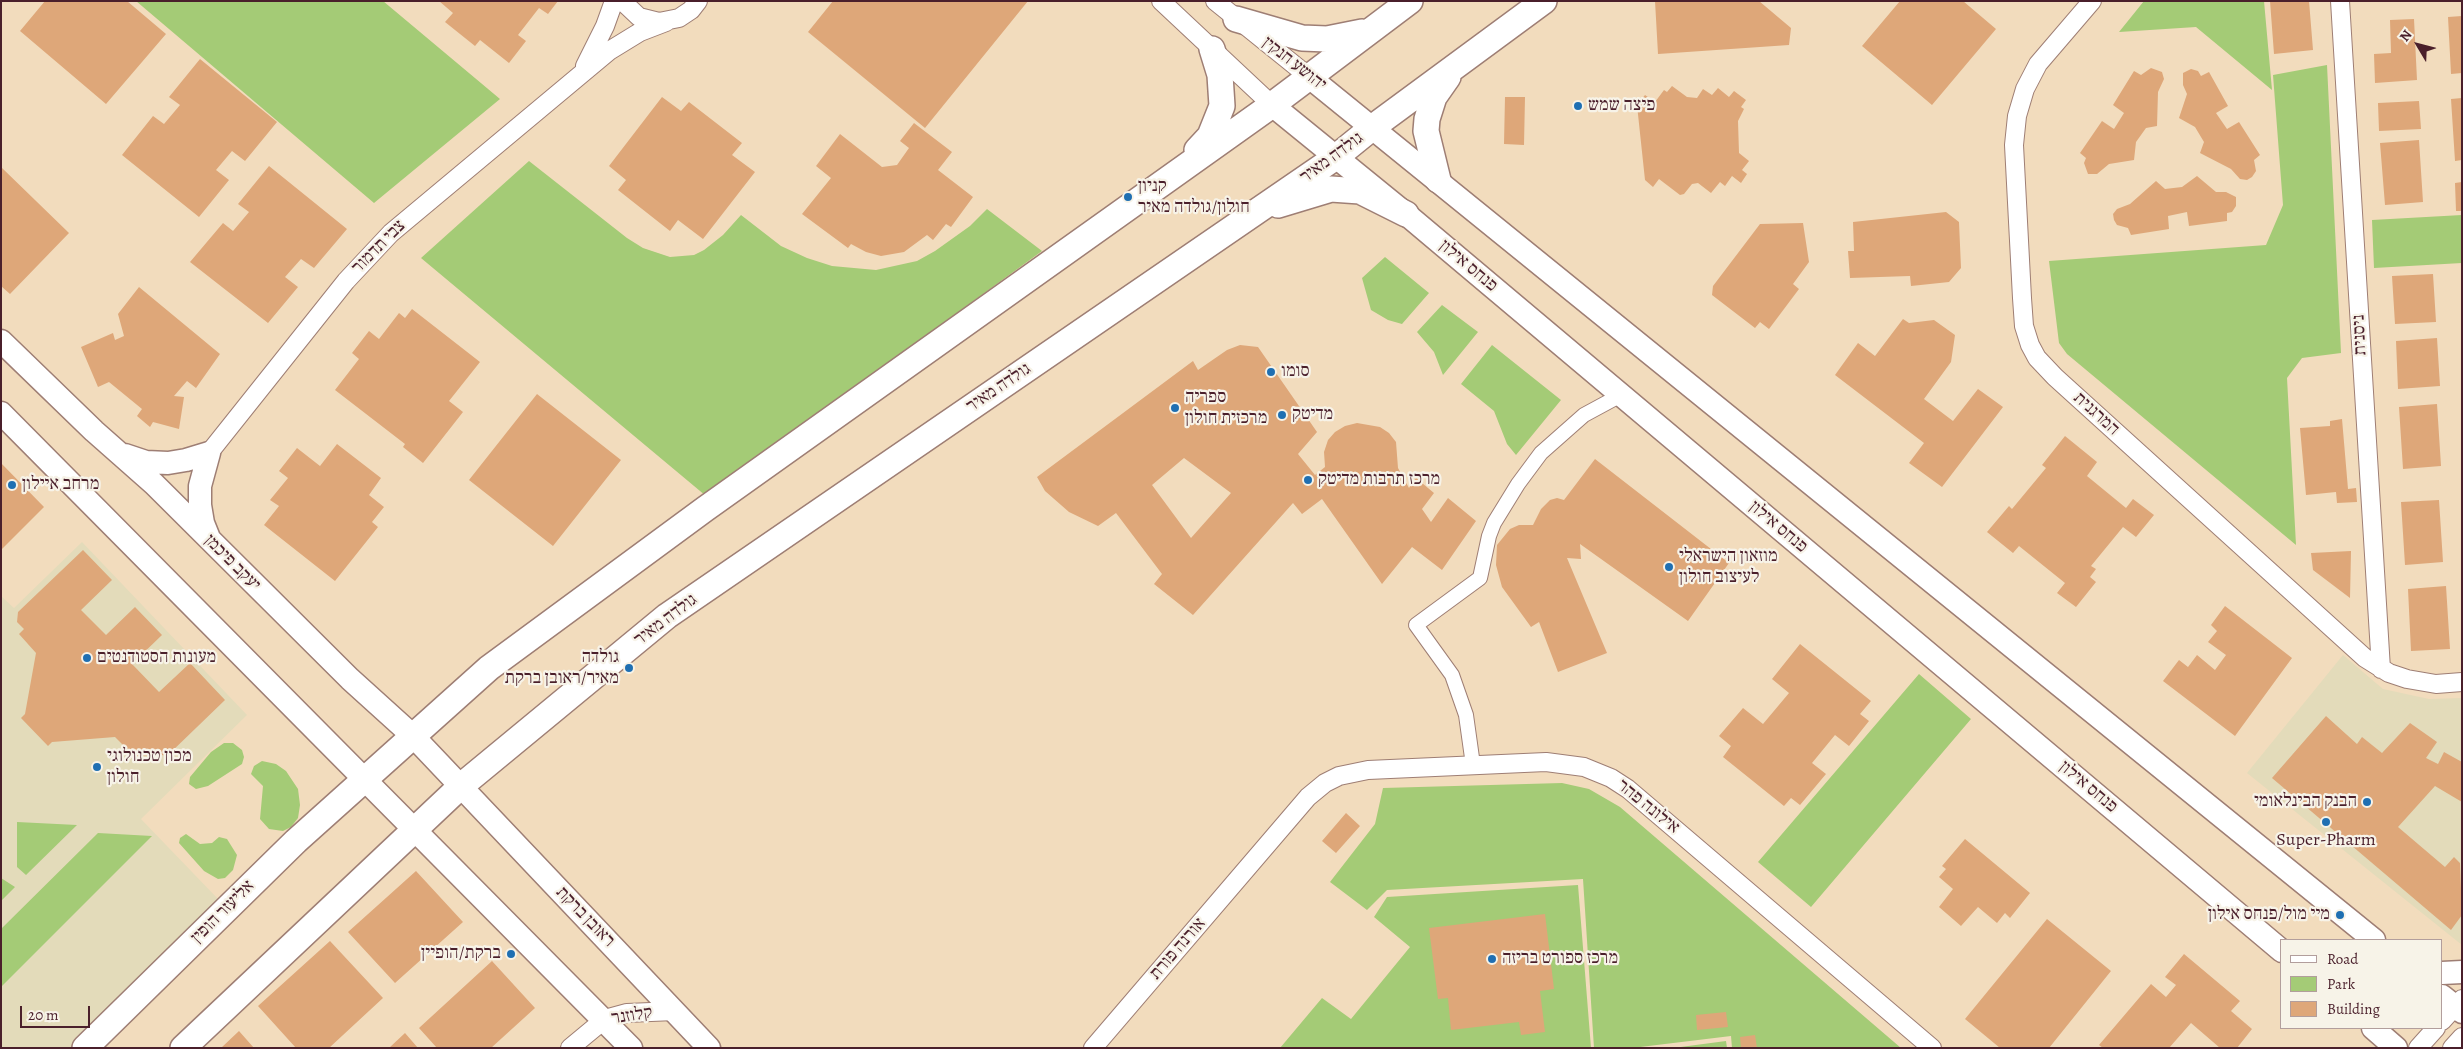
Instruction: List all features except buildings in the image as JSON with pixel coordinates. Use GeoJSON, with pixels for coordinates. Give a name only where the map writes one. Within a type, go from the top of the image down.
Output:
{"type":"FeatureCollection","features":[{"type":"Feature","properties":{"kind":"main road"},"geometry":{"type":"LineString","coordinates":[[364,779],[489,668],[647,551],[1171,175],[1272,105],[1410,1]]}},
{"type":"Feature","properties":{"kind":"main road","name":"גולדה מאיר"},"geometry":{"type":"LineString","coordinates":[[461,786],[668,616],[1336,157],[1373,127],[1544,1]]}},
{"type":"Feature","properties":{"kind":"main road"},"geometry":{"type":"LineString","coordinates":[[1236,19],[1302,38],[1335,38],[1372,30]]}},
{"type":"Feature","properties":{"kind":"main road"},"geometry":{"type":"LineString","coordinates":[[1171,175],[1198,150],[1217,122],[1222,106],[1222,92],[1220,75],[1212,49]]}},
{"type":"Feature","properties":{"kind":"main road"},"geometry":{"type":"LineString","coordinates":[[1438,180],[1426,131],[1427,119],[1434,98],[1444,81],[1464,60]]}},
{"type":"Feature","properties":{"kind":"main road"},"geometry":{"type":"LineString","coordinates":[[1239,223],[1279,204],[1331,189],[1360,191],[1406,214]]}},
{"type":"Feature","properties":{"kind":"main road","name":"אליעזר הופין"},"geometry":{"type":"LineString","coordinates":[[85,1048],[296,840],[364,779]]}},
{"type":"Feature","properties":{"kind":"main road"},"geometry":{"type":"LineString","coordinates":[[183,1048],[461,786]]}},
{"type":"Feature","properties":{"kind":"street","name":"צבי תדמור"},"geometry":{"type":"LineString","coordinates":[[581,73],[605,26],[614,1]]}},
{"type":"Feature","properties":{"kind":"street"},"geometry":{"type":"LineString","coordinates":[[622,1],[639,18],[652,22],[666,22]]}},
{"type":"Feature","properties":{"kind":"street","name":"צבי תדמור"},"geometry":{"type":"LineString","coordinates":[[209,453],[340,288],[384,240],[581,73],[632,36],[649,27],[686,14],[698,1]]}},
{"type":"Feature","properties":{"kind":"street"},"geometry":{"type":"LineString","coordinates":[[1160,1],[1272,105]]}},
{"type":"Feature","properties":{"kind":"street","name":"יהושע חנקין"},"geometry":{"type":"LineString","coordinates":[[1215,1],[1373,127]]}},
{"type":"Feature","properties":{"kind":"street","name":"המרגנית"},"geometry":{"type":"LineString","coordinates":[[2092,1],[2038,64],[2024,89],[2017,116],[2014,144],[2022,298],[2024,326],[2030,345],[2038,358],[2055,377],[2358,652],[2381,669],[2416,681],[2436,684],[2462,682]]}},
{"type":"Feature","properties":{"kind":"street","name":"ניסנית"},"geometry":{"type":"LineString","coordinates":[[2340,1],[2381,669]]}},
{"type":"Feature","properties":{"kind":"street","name":"פנחס אילון"},"geometry":{"type":"LineString","coordinates":[[1272,105],[1406,214],[1621,394],[2280,949]]}},
{"type":"Feature","properties":{"kind":"street"},"geometry":{"type":"LineString","coordinates":[[1373,127],[2373,939]]}},
{"type":"Feature","properties":{"kind":"street","name":"יעקב פיכמן"},"geometry":{"type":"LineString","coordinates":[[1,341],[154,484],[350,679],[413,736],[461,786]]}},
{"type":"Feature","properties":{"kind":"street"},"geometry":{"type":"LineString","coordinates":[[1473,765],[1466,715],[1452,675],[1416,625],[1480,578],[1488,536],[1494,523],[1518,484],[1541,453],[1584,415],[1621,394]]}},
{"type":"Feature","properties":{"kind":"street"},"geometry":{"type":"LineString","coordinates":[[1,413],[307,719],[414,831],[605,1019],[632,1048]]}},
{"type":"Feature","properties":{"kind":"street"},"geometry":{"type":"LineString","coordinates":[[118,452],[146,462],[168,463],[209,453]]}},
{"type":"Feature","properties":{"kind":"street"},"geometry":{"type":"LineString","coordinates":[[209,453],[200,486],[200,505],[203,523],[210,541]]}},
{"type":"Feature","properties":{"kind":"street","name":"אילונה פהר"},"geometry":{"type":"LineString","coordinates":[[1262,851],[1308,797],[1325,783],[1339,776],[1368,770],[1473,765],[1566,763],[1593,770],[1620,783],[1932,1048]]}},
{"type":"Feature","properties":{"kind":"street","name":"ראובן ברקת"},"geometry":{"type":"LineString","coordinates":[[461,786],[709,1048]]}},
{"type":"Feature","properties":{"kind":"street","name":"אורנה פורת"},"geometry":{"type":"LineString","coordinates":[[1093,1048],[1262,851]]}},
{"type":"Feature","properties":{"kind":"street"},"geometry":{"type":"LineString","coordinates":[[2443,973],[2462,972]]}},
{"type":"Feature","properties":{"kind":"street","name":"קלוזנר"},"geometry":{"type":"LineString","coordinates":[[570,1048],[605,1019],[627,1013],[675,1011]]}},
{"type":"Feature","properties":{"kind":"street"},"geometry":{"type":"LineString","coordinates":[[2364,1029],[2369,1048]]}},
{"type":"Feature","properties":{"kind":"street"},"geometry":{"type":"LineString","coordinates":[[2374,1029],[2396,1048]]}},
{"type":"Feature","properties":{"kind":"street"},"geometry":{"type":"LineString","coordinates":[[2418,1048],[2435,1029]]}},
{"type":"Feature","properties":{"kind":"street"},"geometry":{"type":"LineString","coordinates":[[2452,1048],[2462,1037]]}},
{"type":"Feature","properties":{"kind":"shaded area","name":"מכון טכנולוגי חולון"},"geometry":{"type":"Polygon","coordinates":[[[82,542],[247,715],[141,819],[219,900],[74,1048],[1,1048],[1,596],[14,608],[82,542]]]}},
{"type":"Feature","properties":{"kind":"shaded area"},"geometry":{"type":"Polygon","coordinates":[[[2343,655],[2383,689],[2429,699],[2462,698],[2462,945],[2247,773],[2343,655]]]}},
{"type":"Feature","properties":{"kind":"green space"},"geometry":{"type":"Polygon","coordinates":[[[136,1],[383,1],[500,99],[374,203],[136,1]]]}},
{"type":"Feature","properties":{"kind":"green space"},"geometry":{"type":"Polygon","coordinates":[[[2144,1],[2264,1],[2272,90],[2196,27],[2119,32],[2144,1]]]}},
{"type":"Feature","properties":{"kind":"green space"},"geometry":{"type":"Polygon","coordinates":[[[2327,65],[2341,353],[2302,358],[2287,378],[2296,545],[2067,354],[2059,343],[2049,261],[2266,245],[2283,205],[2273,75],[2327,65]]]}},
{"type":"Feature","properties":{"kind":"green space"},"geometry":{"type":"Polygon","coordinates":[[[529,161],[627,238],[643,248],[670,257],[694,255],[704,250],[723,235],[741,215],[781,246],[807,258],[832,266],[876,270],[917,261],[935,251],[970,226],[987,209],[1042,251],[706,496],[421,258],[529,161]]]}},
{"type":"Feature","properties":{"kind":"green space"},"geometry":{"type":"Polygon","coordinates":[[[2462,215],[2462,263],[2374,268],[2372,220],[2462,215]]]}},
{"type":"Feature","properties":{"kind":"green space"},"geometry":{"type":"Polygon","coordinates":[[[1385,257],[1429,293],[1402,324],[1388,320],[1371,310],[1362,278],[1385,257]]]}},
{"type":"Feature","properties":{"kind":"green space"},"geometry":{"type":"Polygon","coordinates":[[[1442,305],[1478,332],[1443,375],[1434,352],[1417,332],[1442,305]]]}},
{"type":"Feature","properties":{"kind":"green space"},"geometry":{"type":"Polygon","coordinates":[[[1492,345],[1561,400],[1516,455],[1507,444],[1494,411],[1461,384],[1492,345]]]}},
{"type":"Feature","properties":{"kind":"green space"},"geometry":{"type":"Polygon","coordinates":[[[1919,674],[1971,719],[1811,907],[1758,862],[1919,674]]]}},
{"type":"Feature","properties":{"kind":"green space"},"geometry":{"type":"Polygon","coordinates":[[[224,743],[233,743],[242,750],[244,757],[242,764],[208,786],[196,789],[189,784],[190,777],[211,752],[224,743]]]}},
{"type":"Feature","properties":{"kind":"green space"},"geometry":{"type":"Polygon","coordinates":[[[262,761],[276,764],[286,771],[298,789],[300,805],[298,818],[291,827],[283,831],[269,829],[260,819],[263,786],[251,774],[254,766],[262,761]]]}},
{"type":"Feature","properties":{"kind":"green space"},"geometry":{"type":"Polygon","coordinates":[[[1562,783],[1589,789],[1620,807],[1901,1048],[1732,1048],[1731,1036],[1632,1048],[1594,1048],[1583,879],[1387,890],[1367,910],[1330,882],[1375,824],[1383,788],[1562,783]]]}},
{"type":"Feature","properties":{"kind":"green space"},"geometry":{"type":"Polygon","coordinates":[[[17,822],[77,825],[26,875],[17,867],[17,822]]]}},
{"type":"Feature","properties":{"kind":"green space"},"geometry":{"type":"Polygon","coordinates":[[[98,833],[152,836],[1,987],[1,929],[98,833]]]}},
{"type":"Feature","properties":{"kind":"green space"},"geometry":{"type":"Polygon","coordinates":[[[186,834],[200,844],[212,843],[219,837],[227,839],[237,855],[233,870],[225,878],[218,879],[204,871],[179,843],[180,838],[186,834]]]}},
{"type":"Feature","properties":{"kind":"green space"},"geometry":{"type":"Polygon","coordinates":[[[1,878],[15,887],[1,901],[1,878]]]}},
{"type":"Feature","properties":{"kind":"green space"},"geometry":{"type":"Polygon","coordinates":[[[1578,885],[1591,1048],[1280,1048],[1322,998],[1351,1019],[1410,947],[1374,917],[1387,897],[1578,885]]]}},
{"type":"Feature","properties":{"kind":"green space"},"geometry":{"type":"Polygon","coordinates":[[[1726,1041],[1727,1048],[1673,1048],[1726,1041]]]}},
{"type":"Feature","properties":{"kind":"place","name":"פיצה שמש"},"geometry":{"type":"Point","coordinates":[1578,106]}},
{"type":"Feature","properties":{"kind":"place","name":"קניון חולון/גולדה מאיר"},"geometry":{"type":"Point","coordinates":[1128,197]}},
{"type":"Feature","properties":{"kind":"place","name":"סומו"},"geometry":{"type":"Point","coordinates":[1271,372]}},
{"type":"Feature","properties":{"kind":"place","name":"ספריה מרכזית חולון"},"geometry":{"type":"Point","coordinates":[1175,408]}},
{"type":"Feature","properties":{"kind":"place","name":"מדיטק"},"geometry":{"type":"Point","coordinates":[1282,415]}},
{"type":"Feature","properties":{"kind":"place","name":"מרכז תרבות מדיטק"},"geometry":{"type":"Point","coordinates":[1308,480]}},
{"type":"Feature","properties":{"kind":"place","name":"מרחב איילון"},"geometry":{"type":"Point","coordinates":[12,485]}},
{"type":"Feature","properties":{"kind":"place","name":"מוזאון הישראלי לעיצוב חולון"},"geometry":{"type":"Point","coordinates":[1669,567]}},
{"type":"Feature","properties":{"kind":"place","name":"מעונות הסטודנטים"},"geometry":{"type":"Point","coordinates":[87,658]}},
{"type":"Feature","properties":{"kind":"place","name":"גולדה מאיר/ראובן ברקת"},"geometry":{"type":"Point","coordinates":[629,668]}},
{"type":"Feature","properties":{"kind":"place","name":"מכון טכנולוגי חולון"},"geometry":{"type":"Point","coordinates":[97,767]}},
{"type":"Feature","properties":{"kind":"place","name":"הבנק הבינלאומי"},"geometry":{"type":"Point","coordinates":[2367,802]}},
{"type":"Feature","properties":{"kind":"place","name":"Super-Pharm"},"geometry":{"type":"Point","coordinates":[2326,822]}},
{"type":"Feature","properties":{"kind":"place","name":"מיי מול/פנחס אילון"},"geometry":{"type":"Point","coordinates":[2340,915]}},
{"type":"Feature","properties":{"kind":"place","name":"ברקת/הופיין"},"geometry":{"type":"Point","coordinates":[511,954]}},
{"type":"Feature","properties":{"kind":"place","name":"מרכז ספורט בריזה"},"geometry":{"type":"Point","coordinates":[1492,959]}}]}
